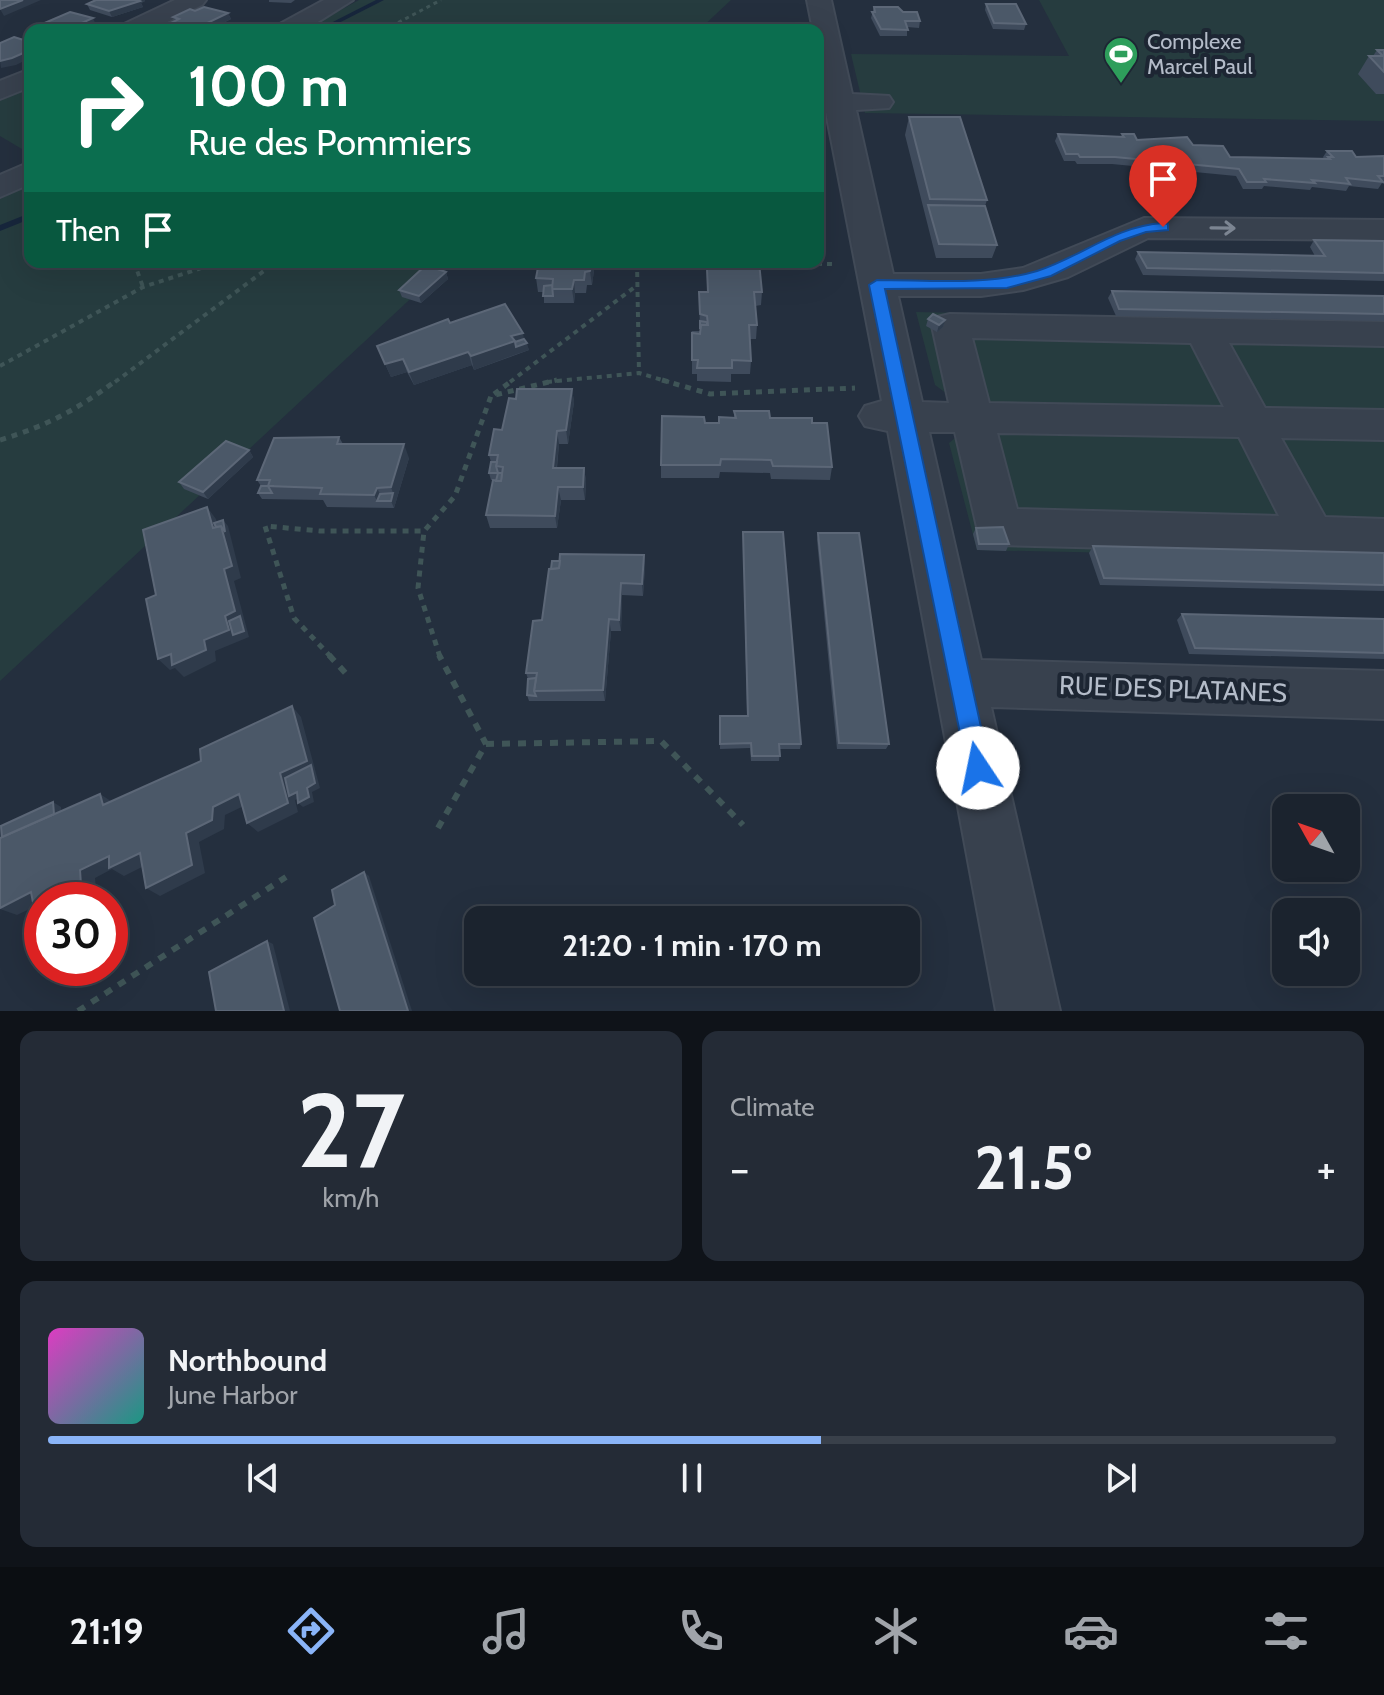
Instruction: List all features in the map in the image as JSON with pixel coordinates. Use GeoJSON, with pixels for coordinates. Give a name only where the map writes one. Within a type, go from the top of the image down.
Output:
{"type":"FeatureCollection","features":[{"type":"Feature","properties":{"kind":"street"},"geometry":{"type":"LineString","coordinates":[[144,24],[194,0]]}},
{"type":"Feature","properties":{"kind":"street"},"geometry":{"type":"LineString","coordinates":[[298,24],[341,0]]}},
{"type":"Feature","properties":{"kind":"street"},"geometry":{"type":"LineString","coordinates":[[819,0],[823,24]]}},
{"type":"Feature","properties":{"kind":"street"},"geometry":{"type":"LineString","coordinates":[[824,27],[877,285],[928,411],[999,527],[1384,537]]}},
{"type":"Feature","properties":{"kind":"street"},"geometry":{"type":"LineString","coordinates":[[0,91],[24,80]]}},
{"type":"Feature","properties":{"kind":"street"},"geometry":{"type":"LineString","coordinates":[[838,102],[879,102]]}},
{"type":"Feature","properties":{"kind":"street"},"geometry":{"type":"LineString","coordinates":[[0,188],[24,174]]}},
{"type":"Feature","properties":{"kind":"street"},"geometry":{"type":"LineString","coordinates":[[877,285],[1007,283],[1046,273],[1115,238],[1144,228],[1384,230]]}},
{"type":"Feature","properties":{"kind":"street"},"geometry":{"type":"LineString","coordinates":[[1028,1011],[962,683],[928,411],[950,326],[1384,334]]}},
{"type":"Feature","properties":{"kind":"street"},"geometry":{"type":"LineString","coordinates":[[1204,331],[1311,534]]}},
{"type":"Feature","properties":{"kind":"street"},"geometry":{"type":"LineString","coordinates":[[928,411],[1384,425]]}},
{"type":"Feature","properties":{"kind":"street","name":"RUE DES PLATANES"},"geometry":{"type":"LineString","coordinates":[[962,683],[1384,695]]}},
{"type":"Feature","properties":{"kind":"path"},"geometry":{"type":"LineString","coordinates":[[395,24],[441,0]]}},
{"type":"Feature","properties":{"kind":"path"},"geometry":{"type":"LineString","coordinates":[[824,264],[836,264]]}},
{"type":"Feature","properties":{"kind":"path"},"geometry":{"type":"LineString","coordinates":[[136,268],[143,287]]}},
{"type":"Feature","properties":{"kind":"path"},"geometry":{"type":"LineString","coordinates":[[0,366],[143,287],[202,268]]}},
{"type":"Feature","properties":{"kind":"path"},"geometry":{"type":"LineString","coordinates":[[0,440],[46,426],[86,403],[268,268]]}},
{"type":"Feature","properties":{"kind":"path"},"geometry":{"type":"LineString","coordinates":[[637,268],[639,373]]}},
{"type":"Feature","properties":{"kind":"path"},"geometry":{"type":"LineString","coordinates":[[486,744],[442,665],[418,588],[424,531],[455,496],[491,396],[636,286]]}},
{"type":"Feature","properties":{"kind":"path"},"geometry":{"type":"LineString","coordinates":[[491,396],[554,380],[639,373],[710,394],[928,411]]}},
{"type":"Feature","properties":{"kind":"path"},"geometry":{"type":"LineString","coordinates":[[350,678],[294,618],[265,526],[320,531],[424,531]]}},
{"type":"Feature","properties":{"kind":"path"},"geometry":{"type":"LineString","coordinates":[[486,744],[661,741],[743,825]]}},
{"type":"Feature","properties":{"kind":"path"},"geometry":{"type":"LineString","coordinates":[[438,828],[486,744]]}},
{"type":"Feature","properties":{"kind":"path"},"geometry":{"type":"LineString","coordinates":[[78,1011],[286,877]]}},
{"type":"Feature","properties":{"kind":"green space"},"geometry":{"type":"Polygon","coordinates":[[[359,0],[731,0],[705,24],[315,24],[359,0]]]}},
{"type":"Feature","properties":{"kind":"green space","name":"Complexe Marcel Paul"},"geometry":{"type":"Polygon","coordinates":[[[1039,0],[1384,0],[1384,121],[865,113],[851,54],[1069,56],[1039,0]]]}},
{"type":"Feature","properties":{"kind":"green space"},"geometry":{"type":"Polygon","coordinates":[[[24,88],[24,150],[0,136],[0,98],[24,88]]]}},
{"type":"Feature","properties":{"kind":"green space"},"geometry":{"type":"Polygon","coordinates":[[[24,186],[24,268],[444,268],[0,681],[0,199],[24,186]]]}},
{"type":"Feature","properties":{"kind":"green space"},"geometry":{"type":"Polygon","coordinates":[[[916,312],[1384,321],[1384,559],[977,550],[949,443],[960,434],[950,396],[935,385],[916,312]]]}},
{"type":"Feature","properties":{"kind":"building"},"geometry":{"type":"Polygon","coordinates":[[[0,0],[23,0],[0,9],[0,0]]]}},
{"type":"Feature","properties":{"kind":"building"},"geometry":{"type":"Polygon","coordinates":[[[96,0],[140,1],[109,11],[87,4],[96,0]]]}},
{"type":"Feature","properties":{"kind":"building"},"geometry":{"type":"Polygon","coordinates":[[[986,4],[1016,4],[1026,24],[994,23],[986,4]]]}},
{"type":"Feature","properties":{"kind":"building"},"geometry":{"type":"Polygon","coordinates":[[[204,7],[228,13],[205,24],[171,23],[179,19],[173,17],[190,9],[195,11],[204,7]]]}},
{"type":"Feature","properties":{"kind":"building"},"geometry":{"type":"Polygon","coordinates":[[[874,7],[898,7],[903,12],[917,12],[920,21],[905,21],[908,30],[881,29],[872,12],[875,12],[874,7]]]}},
{"type":"Feature","properties":{"kind":"building"},"geometry":{"type":"Polygon","coordinates":[[[70,12],[93,18],[84,22],[89,24],[42,24],[70,12]]]}},
{"type":"Feature","properties":{"kind":"building"},"geometry":{"type":"Polygon","coordinates":[[[14,37],[24,40],[24,53],[0,61],[0,43],[14,37]]]}},
{"type":"Feature","properties":{"kind":"building"},"geometry":{"type":"Polygon","coordinates":[[[1377,50],[1384,50],[1384,72],[1369,56],[1383,56],[1377,50]]]}},
{"type":"Feature","properties":{"kind":"building"},"geometry":{"type":"Polygon","coordinates":[[[909,117],[960,117],[987,200],[930,199],[909,117]]]}},
{"type":"Feature","properties":{"kind":"building"},"geometry":{"type":"Polygon","coordinates":[[[1058,134],[1124,137],[1122,134],[1134,134],[1137,140],[1187,137],[1193,145],[1223,146],[1230,157],[1330,159],[1328,157],[1333,157],[1327,151],[1352,151],[1356,157],[1384,156],[1384,176],[1378,176],[1383,182],[1346,178],[1350,184],[1264,179],[1266,182],[1247,182],[1239,169],[1066,154],[1058,134]]]}},
{"type":"Feature","properties":{"kind":"building"},"geometry":{"type":"Polygon","coordinates":[[[928,205],[985,206],[997,245],[939,244],[928,205]]]}},
{"type":"Feature","properties":{"kind":"building"},"geometry":{"type":"Polygon","coordinates":[[[1314,240],[1384,241],[1384,273],[1147,268],[1138,252],[1325,256],[1314,240]]]}},
{"type":"Feature","properties":{"kind":"building"},"geometry":{"type":"Polygon","coordinates":[[[423,268],[446,272],[419,296],[399,290],[423,268]]]}},
{"type":"Feature","properties":{"kind":"building"},"geometry":{"type":"Polygon","coordinates":[[[538,268],[591,268],[585,272],[584,280],[574,280],[572,289],[552,289],[553,279],[536,278],[538,268]]]}},
{"type":"Feature","properties":{"kind":"building"},"geometry":{"type":"Polygon","coordinates":[[[760,268],[762,292],[754,292],[757,325],[749,325],[751,361],[732,360],[732,368],[697,368],[698,360],[692,360],[692,333],[700,334],[701,325],[708,325],[707,316],[700,314],[699,292],[708,292],[707,269],[760,268]]]}},
{"type":"Feature","properties":{"kind":"building"},"geometry":{"type":"Polygon","coordinates":[[[552,285],[553,296],[543,296],[544,286],[552,285]]]}},
{"type":"Feature","properties":{"kind":"building"},"geometry":{"type":"Polygon","coordinates":[[[1112,291],[1384,296],[1384,314],[1119,309],[1112,291]]]}},
{"type":"Feature","properties":{"kind":"building"},"geometry":{"type":"Polygon","coordinates":[[[505,304],[523,333],[511,336],[515,341],[471,356],[468,352],[409,372],[403,359],[385,364],[377,346],[448,319],[450,323],[505,304]]]}},
{"type":"Feature","properties":{"kind":"building"},"geometry":{"type":"Polygon","coordinates":[[[933,314],[945,320],[939,325],[928,319],[933,314]]]}},
{"type":"Feature","properties":{"kind":"building"},"geometry":{"type":"Polygon","coordinates":[[[524,339],[527,343],[516,347],[515,342],[524,339]]]}},
{"type":"Feature","properties":{"kind":"building"},"geometry":{"type":"Polygon","coordinates":[[[517,389],[572,389],[566,430],[557,431],[553,468],[584,468],[583,487],[558,487],[555,516],[486,515],[493,480],[501,481],[503,467],[496,466],[498,455],[489,455],[494,429],[502,430],[509,398],[516,399],[517,389]]]}},
{"type":"Feature","properties":{"kind":"building"},"geometry":{"type":"Polygon","coordinates":[[[734,411],[769,411],[770,418],[812,418],[812,423],[827,423],[832,467],[773,466],[771,460],[721,459],[720,465],[661,465],[662,416],[704,417],[705,423],[719,423],[719,417],[736,418],[734,411]]]}},
{"type":"Feature","properties":{"kind":"building"},"geometry":{"type":"Polygon","coordinates":[[[339,437],[337,444],[404,444],[391,487],[377,488],[374,495],[320,494],[322,488],[268,486],[270,480],[257,480],[274,438],[339,437]]]}},
{"type":"Feature","properties":{"kind":"building"},"geometry":{"type":"Polygon","coordinates":[[[226,441],[249,450],[203,492],[179,482],[226,441]]]}},
{"type":"Feature","properties":{"kind":"building"},"geometry":{"type":"Polygon","coordinates":[[[491,462],[497,462],[498,473],[489,473],[491,462]]]}},
{"type":"Feature","properties":{"kind":"building"},"geometry":{"type":"Polygon","coordinates":[[[261,486],[268,486],[272,493],[258,493],[261,486]]]}},
{"type":"Feature","properties":{"kind":"building"},"geometry":{"type":"Polygon","coordinates":[[[393,493],[391,501],[377,501],[380,494],[393,493]]]}},
{"type":"Feature","properties":{"kind":"building"},"geometry":{"type":"Polygon","coordinates":[[[207,507],[213,528],[221,526],[232,566],[224,569],[235,611],[225,616],[229,630],[204,640],[206,650],[172,665],[171,654],[158,659],[146,599],[156,595],[143,530],[207,507]]]}},
{"type":"Feature","properties":{"kind":"building"},"geometry":{"type":"Polygon","coordinates":[[[223,520],[225,532],[214,523],[223,520]]]}},
{"type":"Feature","properties":{"kind":"building"},"geometry":{"type":"Polygon","coordinates":[[[1003,527],[1009,544],[979,544],[976,528],[1003,527]]]}},
{"type":"Feature","properties":{"kind":"building"},"geometry":{"type":"Polygon","coordinates":[[[743,532],[783,532],[801,744],[779,744],[780,756],[752,756],[751,743],[720,744],[720,716],[748,716],[743,532]]]}},
{"type":"Feature","properties":{"kind":"building"},"geometry":{"type":"Polygon","coordinates":[[[818,533],[859,533],[889,744],[839,743],[818,533]]]}},
{"type":"Feature","properties":{"kind":"building"},"geometry":{"type":"Polygon","coordinates":[[[1093,546],[1384,553],[1384,585],[1104,578],[1093,546]]]}},
{"type":"Feature","properties":{"kind":"building"},"geometry":{"type":"Polygon","coordinates":[[[560,554],[644,555],[642,584],[621,583],[619,620],[609,619],[603,690],[534,691],[537,673],[526,673],[533,621],[542,620],[549,569],[559,568],[560,554]]]}},
{"type":"Feature","properties":{"kind":"building"},"geometry":{"type":"Polygon","coordinates":[[[552,561],[560,561],[559,568],[551,569],[552,561]]]}},
{"type":"Feature","properties":{"kind":"building"},"geometry":{"type":"Polygon","coordinates":[[[1182,614],[1384,619],[1384,653],[1195,648],[1182,614]]]}},
{"type":"Feature","properties":{"kind":"building"},"geometry":{"type":"Polygon","coordinates":[[[240,616],[244,631],[233,635],[229,621],[240,616]]]}},
{"type":"Feature","properties":{"kind":"building"},"geometry":{"type":"Polygon","coordinates":[[[536,678],[536,696],[527,695],[528,679],[536,678]]]}},
{"type":"Feature","properties":{"kind":"building"},"geometry":{"type":"Polygon","coordinates":[[[292,706],[307,761],[280,773],[288,803],[247,823],[239,794],[213,807],[212,820],[186,833],[192,865],[146,888],[140,853],[109,868],[109,856],[80,870],[81,882],[24,882],[24,896],[0,908],[0,838],[100,794],[103,805],[201,761],[200,749],[292,706]]]}},
{"type":"Feature","properties":{"kind":"building"},"geometry":{"type":"Polygon","coordinates":[[[311,765],[315,783],[307,788],[309,797],[298,803],[297,792],[289,796],[285,778],[311,765]]]}},
{"type":"Feature","properties":{"kind":"building"},"geometry":{"type":"Polygon","coordinates":[[[53,802],[54,814],[2,837],[1,826],[53,802]]]}},
{"type":"Feature","properties":{"kind":"building"},"geometry":{"type":"Polygon","coordinates":[[[364,872],[408,1011],[340,1011],[314,918],[335,905],[332,890],[364,872]]]}},
{"type":"Feature","properties":{"kind":"building"},"geometry":{"type":"Polygon","coordinates":[[[267,941],[284,1011],[216,1011],[209,972],[267,941]]]}},
{"type":"Feature","properties":{"kind":"waterway"},"geometry":{"type":"LineString","coordinates":[[332,24],[381,0]]}},
{"type":"Feature","properties":{"kind":"waterway"},"geometry":{"type":"LineString","coordinates":[[0,228],[24,218]]}},
{"type":"Feature","properties":{"kind":"place","name":"Complexe Marcel Paul"},"geometry":{"type":"Point","coordinates":[1121,85]}},
{"type":"Feature","properties":{"kind":"route"},"geometry":{"type":"LineString","coordinates":[[978,768],[877,285],[1007,283],[1046,273],[1115,238],[1144,228],[1163,227]]}}]}
